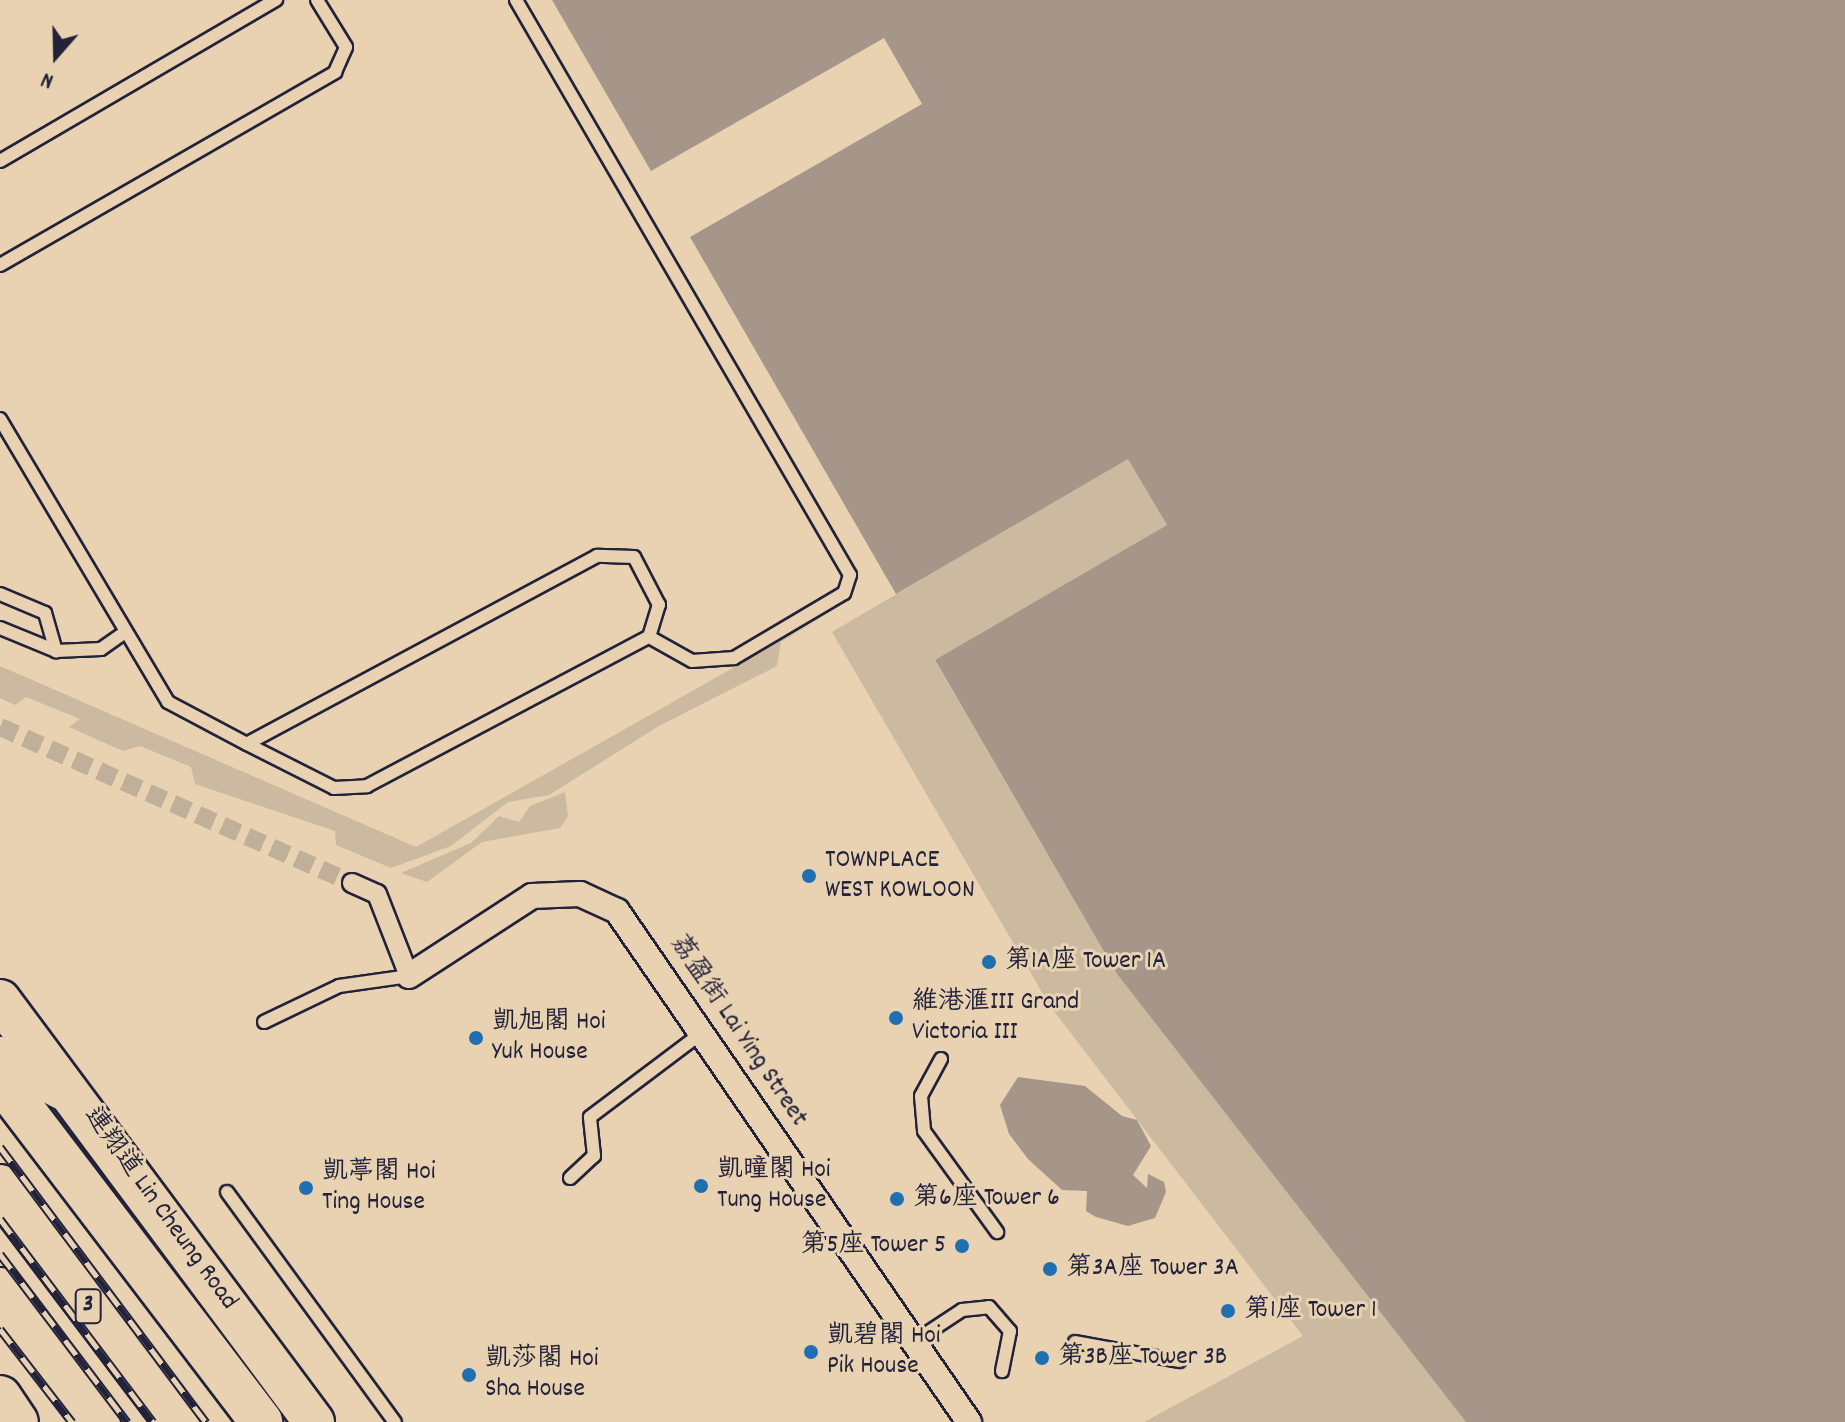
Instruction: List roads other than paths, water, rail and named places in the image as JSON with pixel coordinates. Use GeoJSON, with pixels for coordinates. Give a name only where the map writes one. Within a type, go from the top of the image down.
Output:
{"type":"FeatureCollection","features":[{"type":"Feature","properties":{"kind":"highway","name":"連翔道 Lin Cheung Road"},"geometry":{"type":"LineString","coordinates":[[7,1067],[261,1422]]}},
{"type":"Feature","properties":{"kind":"highway","name":"3"},"geometry":{"type":"LineString","coordinates":[[0,1187],[178,1422]]}},
{"type":"Feature","properties":{"kind":"highway","name":"3"},"geometry":{"type":"LineString","coordinates":[[0,1290],[98,1422]]}},
{"type":"Feature","properties":{"kind":"highway"},"geometry":{"type":"LineString","coordinates":[[0,1397],[17,1422]]}},
{"type":"Feature","properties":{"kind":"main road","name":"連翔道 Lin Cheung Road"},"geometry":{"type":"LineString","coordinates":[[0,1000],[88,1109],[314,1422]]}},
{"type":"Feature","properties":{"kind":"main road"},"geometry":{"type":"LineString","coordinates":[[7,1067],[88,1109]]}},
{"type":"Feature","properties":{"kind":"street"},"geometry":{"type":"LineString","coordinates":[[352,883],[377,894],[409,976]]}},
{"type":"Feature","properties":{"kind":"street","name":"荔盈街 Lai Ying Street"},"geometry":{"type":"LineString","coordinates":[[409,976],[511,906],[558,892],[603,901],[632,926],[969,1422]]}},
{"type":"Feature","properties":{"kind":"lane"},"geometry":{"type":"LineString","coordinates":[[0,161],[276,0]]}},
{"type":"Feature","properties":{"kind":"lane"},"geometry":{"type":"LineString","coordinates":[[0,265],[335,72],[346,47],[317,0]]}},
{"type":"Feature","properties":{"kind":"lane"},"geometry":{"type":"LineString","coordinates":[[516,0],[850,575],[844,593],[734,658],[692,661],[649,637]]}},
{"type":"Feature","properties":{"kind":"lane"},"geometry":{"type":"LineString","coordinates":[[0,419],[124,633],[168,702],[247,744],[334,788],[367,786],[649,637],[659,605],[634,557],[597,556],[247,744]]}},
{"type":"Feature","properties":{"kind":"lane"},"geometry":{"type":"LineString","coordinates":[[0,594],[45,613],[56,651]]}},
{"type":"Feature","properties":{"kind":"lane"},"geometry":{"type":"LineString","coordinates":[[0,628],[56,651],[101,649],[124,633]]}},
{"type":"Feature","properties":{"kind":"lane"},"geometry":{"type":"LineString","coordinates":[[264,1022],[339,986],[409,976]]}},
{"type":"Feature","properties":{"kind":"lane"},"geometry":{"type":"LineString","coordinates":[[570,1178],[594,1156],[590,1117],[704,1031]]}},
{"type":"Feature","properties":{"kind":"lane"},"geometry":{"type":"LineString","coordinates":[[941,1059],[921,1096],[924,1131],[997,1232]]}},
{"type":"Feature","properties":{"kind":"lane"},"geometry":{"type":"LineString","coordinates":[[227,1192],[395,1422]]}},
{"type":"Feature","properties":{"kind":"lane"},"geometry":{"type":"LineString","coordinates":[[989,1307],[992,1291]]}},
{"type":"Feature","properties":{"kind":"lane"},"geometry":{"type":"LineString","coordinates":[[915,1341],[962,1310],[989,1307]]}},
{"type":"Feature","properties":{"kind":"lane"},"geometry":{"type":"LineString","coordinates":[[989,1307],[1014,1332],[1002,1371]]}},
{"type":"Feature","properties":{"kind":"lane"},"geometry":{"type":"LineString","coordinates":[[1075,1342],[1179,1361]]}},
{"type":"Feature","properties":{"kind":"tunnel"},"geometry":{"type":"LineString","coordinates":[[0,727],[352,883]]}},
{"type":"Feature","properties":{"kind":"railway"},"geometry":{"type":"LineString","coordinates":[[0,1147],[206,1422]]}},
{"type":"Feature","properties":{"kind":"railway"},"geometry":{"type":"LineString","coordinates":[[0,1219],[153,1422]]}},
{"type":"Feature","properties":{"kind":"railway"},"geometry":{"type":"LineString","coordinates":[[0,1254],[127,1422]]}},
{"type":"Feature","properties":{"kind":"railway"},"geometry":{"type":"LineString","coordinates":[[0,1329],[72,1422]]}},
{"type":"Feature","properties":{"kind":"place","name":"TOWNPLACE WEST KOWLOON"},"geometry":{"type":"Point","coordinates":[809,876]}},
{"type":"Feature","properties":{"kind":"place","name":"第1A座 Tower 1A"},"geometry":{"type":"Point","coordinates":[989,962]}},
{"type":"Feature","properties":{"kind":"place","name":"維港滙III Grand Victoria III"},"geometry":{"type":"Point","coordinates":[896,1018]}},
{"type":"Feature","properties":{"kind":"place","name":"凱旭閣 Hoi Yuk House"},"geometry":{"type":"Point","coordinates":[476,1038]}},
{"type":"Feature","properties":{"kind":"place","name":"凱曈閣 Hoi Tung House"},"geometry":{"type":"Point","coordinates":[701,1186]}},
{"type":"Feature","properties":{"kind":"place","name":"凱葶閣 Hoi Ting House"},"geometry":{"type":"Point","coordinates":[306,1188]}},
{"type":"Feature","properties":{"kind":"place","name":"第6座 Tower 6"},"geometry":{"type":"Point","coordinates":[897,1199]}},
{"type":"Feature","properties":{"kind":"place","name":"第5座 Tower 5"},"geometry":{"type":"Point","coordinates":[962,1246]}},
{"type":"Feature","properties":{"kind":"place","name":"第3A座 Tower 3A"},"geometry":{"type":"Point","coordinates":[1050,1269]}},
{"type":"Feature","properties":{"kind":"place","name":"第1座 Tower 1"},"geometry":{"type":"Point","coordinates":[1228,1311]}},
{"type":"Feature","properties":{"kind":"place","name":"凱碧閣 Hoi Pik House"},"geometry":{"type":"Point","coordinates":[811,1352]}},
{"type":"Feature","properties":{"kind":"place","name":"第3B座 Tower 3B"},"geometry":{"type":"Point","coordinates":[1042,1358]}},
{"type":"Feature","properties":{"kind":"place","name":"凱莎閣 Hoi Sha House"},"geometry":{"type":"Point","coordinates":[469,1375]}}]}
